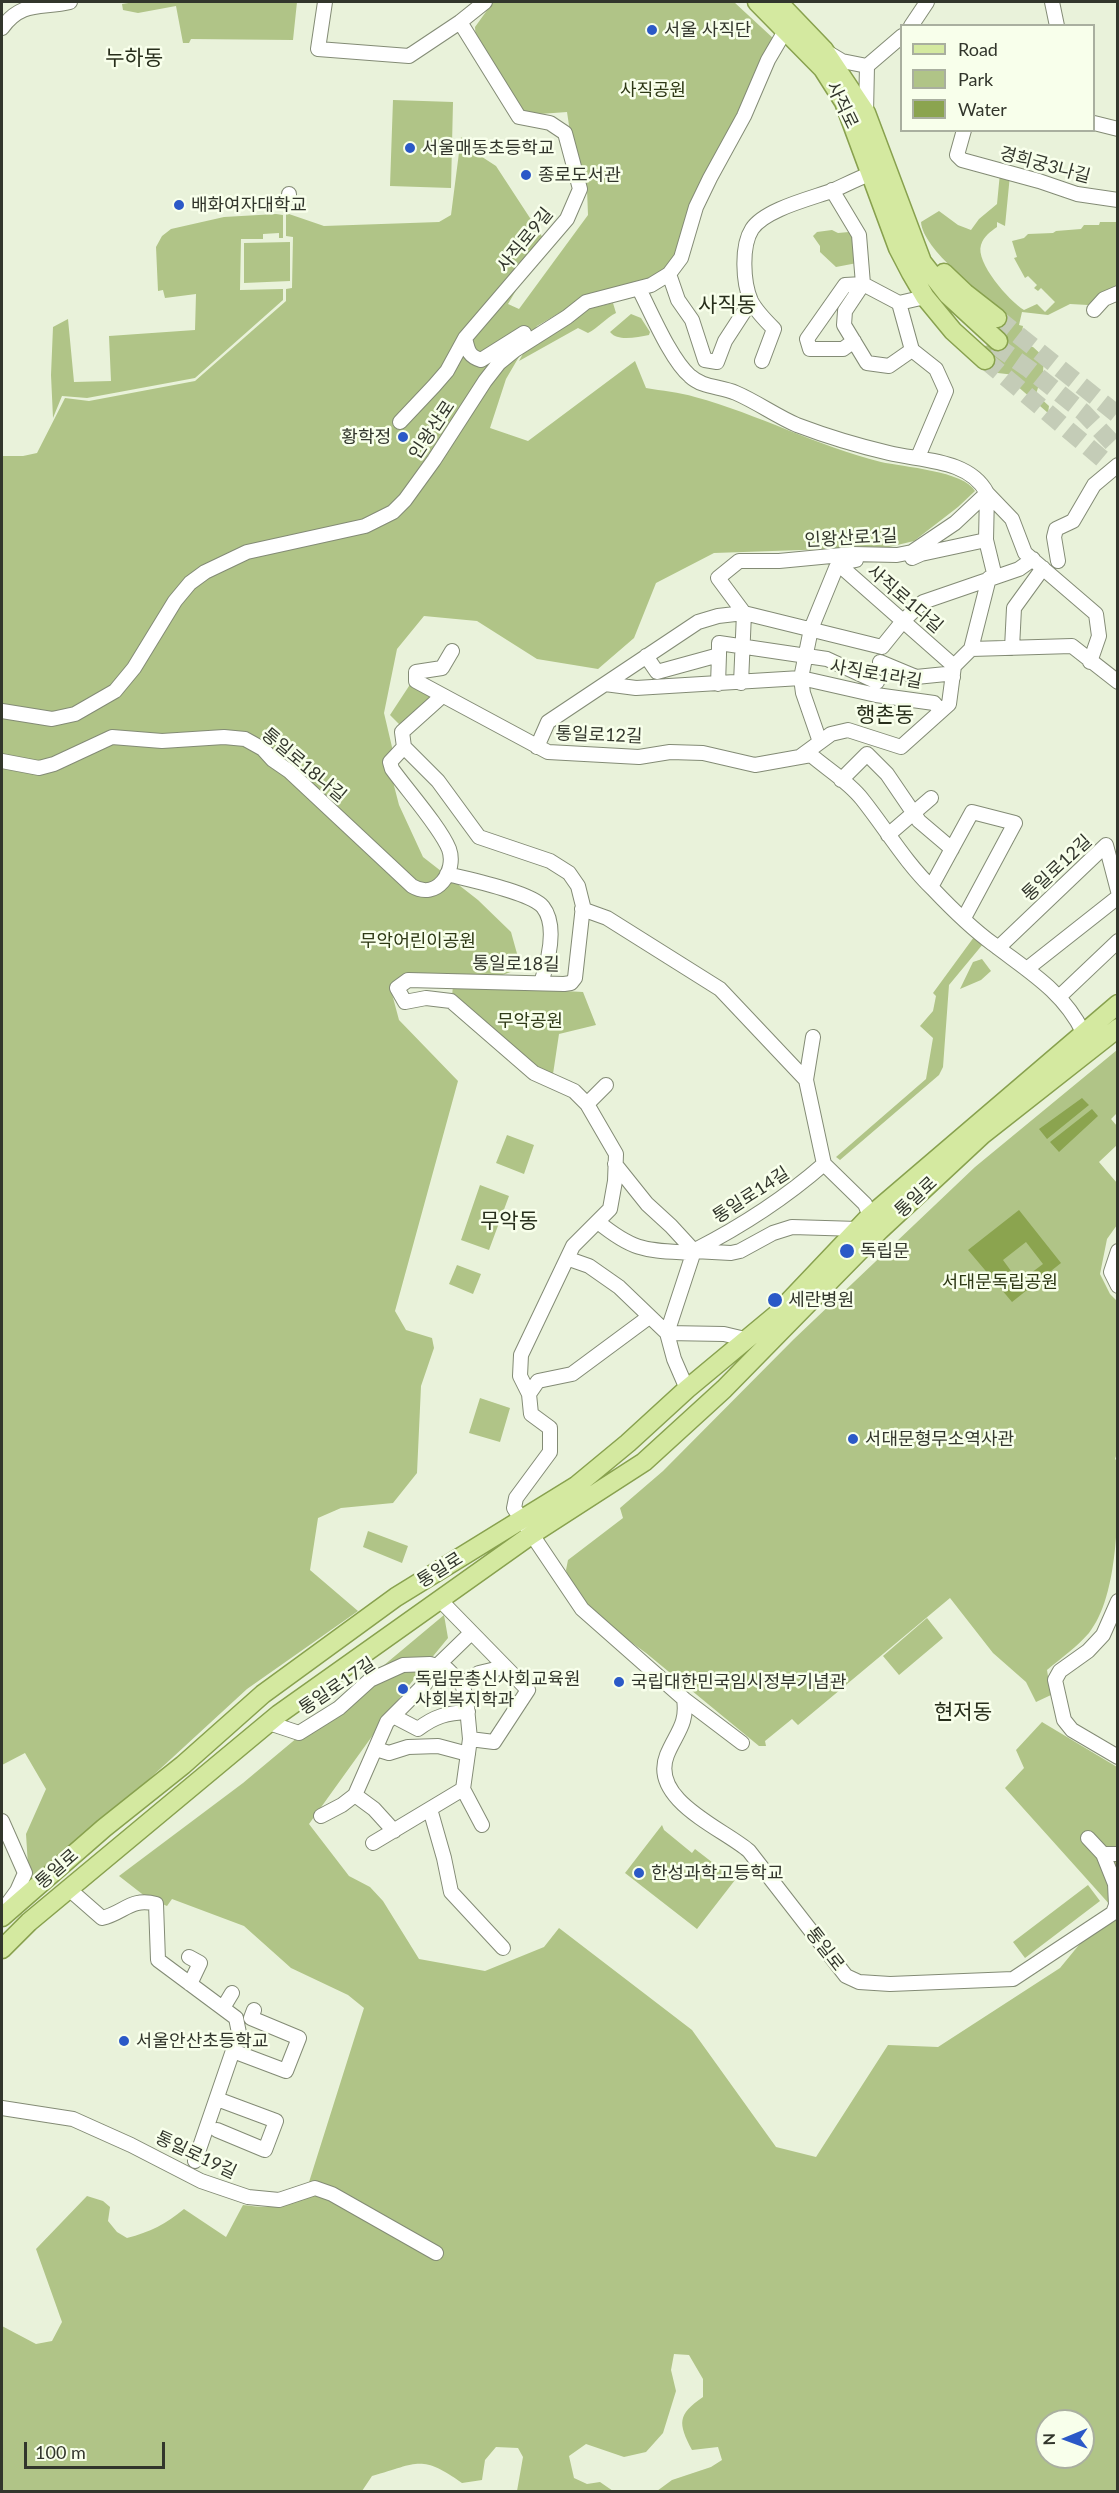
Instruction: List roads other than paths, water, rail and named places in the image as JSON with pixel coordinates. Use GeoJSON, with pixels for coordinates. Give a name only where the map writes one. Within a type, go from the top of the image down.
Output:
{"type":"FeatureCollection","features":[{"type":"Feature","properties":{"kind":"main road","name":"사직로"},"geometry":{"type":"LineString","coordinates":[[757,2],[823,69],[844,102],[872,173],[898,223],[940,294],[993,348],[953,331],[925,297],[898,248],[898,223],[866,113],[824,50],[778,2]]}},
{"type":"Feature","properties":{"kind":"main road","name":"사직로"},"geometry":{"type":"LineString","coordinates":[[898,223],[910,223],[925,249],[946,275],[997,318]]}},
{"type":"Feature","properties":{"kind":"main road","name":"통일로"},"geometry":{"type":"LineString","coordinates":[[2,1915],[104,1828],[183,1765],[263,1695],[396,1597],[576,1486],[652,1423],[745,1339],[776,1315],[869,1225],[1083,1032],[1118,1004]]}},
{"type":"Feature","properties":{"kind":"main road","name":"통일로"},"geometry":{"type":"LineString","coordinates":[[2,1949],[30,1922],[269,1723],[531,1535],[644,1462],[724,1389],[869,1225],[1118,1028]]}},
{"type":"Feature","properties":{"kind":"street"},"geometry":{"type":"LineString","coordinates":[[2,28],[23,8],[70,2]]}},
{"type":"Feature","properties":{"kind":"street"},"geometry":{"type":"LineString","coordinates":[[325,2],[318,49],[409,56],[460,22],[485,2]]}},
{"type":"Feature","properties":{"kind":"street"},"geometry":{"type":"LineString","coordinates":[[912,24],[927,2]]}},
{"type":"Feature","properties":{"kind":"street"},"geometry":{"type":"LineString","coordinates":[[1052,2],[1057,24]]}},
{"type":"Feature","properties":{"kind":"street","name":"사직로9길"},"geometry":{"type":"LineString","coordinates":[[400,422],[447,371],[465,338],[567,219],[580,189],[565,133],[550,123],[519,117],[460,22]]}},
{"type":"Feature","properties":{"kind":"street"},"geometry":{"type":"LineString","coordinates":[[751,301],[725,341],[717,362],[705,360],[692,320],[678,300],[669,274],[681,258],[696,207],[744,116],[768,60],[785,31]]}},
{"type":"Feature","properties":{"kind":"street"},"geometry":{"type":"LineString","coordinates":[[866,113],[867,66],[900,38]]}},
{"type":"Feature","properties":{"kind":"street"},"geometry":{"type":"LineString","coordinates":[[824,50],[842,61],[867,66]]}},
{"type":"Feature","properties":{"kind":"street"},"geometry":{"type":"LineString","coordinates":[[1095,123],[1118,129]]}},
{"type":"Feature","properties":{"kind":"street","name":"경희궁3나길"},"geometry":{"type":"LineString","coordinates":[[963,132],[957,155],[962,160],[1039,181],[1077,195],[1118,200]]}},
{"type":"Feature","properties":{"kind":"street"},"geometry":{"type":"LineString","coordinates":[[762,361],[774,329],[751,301],[744,276],[745,255],[752,229],[773,213],[790,205],[872,173]]}},
{"type":"Feature","properties":{"kind":"street"},"geometry":{"type":"LineString","coordinates":[[832,190],[859,235],[862,284],[845,311],[844,325],[867,363],[890,366],[912,350]]}},
{"type":"Feature","properties":{"kind":"street","name":"인왕산로"},"geometry":{"type":"LineString","coordinates":[[2,711],[52,718],[75,714],[116,691],[134,668],[175,601],[190,583],[205,572],[247,552],[365,526],[393,512],[405,500],[434,460],[499,363],[586,302],[651,285],[669,274]]}},
{"type":"Feature","properties":{"kind":"street"},"geometry":{"type":"LineString","coordinates":[[854,341],[843,349],[821,350],[810,349],[807,339],[845,285],[862,284],[899,303],[925,297]]}},
{"type":"Feature","properties":{"kind":"street"},"geometry":{"type":"LineString","coordinates":[[639,289],[682,369],[704,385],[724,388],[796,424],[821,433],[890,454],[918,457],[965,471],[983,485],[987,493],[1012,519],[1025,553],[1096,614],[1099,636],[1090,662]]}},
{"type":"Feature","properties":{"kind":"street"},"geometry":{"type":"LineString","coordinates":[[1094,310],[1104,299],[1118,293]]}},
{"type":"Feature","properties":{"kind":"street"},"geometry":{"type":"LineString","coordinates":[[465,338],[472,358],[481,360],[514,338],[586,302]]}},
{"type":"Feature","properties":{"kind":"street"},"geometry":{"type":"LineString","coordinates":[[899,303],[912,350],[936,369],[946,391],[918,457]]}},
{"type":"Feature","properties":{"kind":"street"},"geometry":{"type":"LineString","coordinates":[[1058,561],[1054,537],[1056,529],[1073,521],[1094,485],[1118,465]]}},
{"type":"Feature","properties":{"kind":"street"},"geometry":{"type":"LineString","coordinates":[[799,757],[831,734],[848,730],[902,747],[949,704],[953,671],[970,649],[992,577],[986,540],[987,493]]}},
{"type":"Feature","properties":{"kind":"street","name":"인왕산로1길"},"geometry":{"type":"LineString","coordinates":[[744,613],[718,578],[739,561],[840,559],[912,552],[955,523],[987,493]]}},
{"type":"Feature","properties":{"kind":"street"},"geometry":{"type":"LineString","coordinates":[[840,559],[863,558],[903,563],[921,554],[986,540]]}},
{"type":"Feature","properties":{"kind":"street","name":"사직로1다길"},"geometry":{"type":"LineString","coordinates":[[840,559],[845,570],[903,621],[953,671]]}},
{"type":"Feature","properties":{"kind":"street","name":"사직로1라길"},"geometry":{"type":"LineString","coordinates":[[801,678],[811,629],[840,559]]}},
{"type":"Feature","properties":{"kind":"street"},"geometry":{"type":"LineString","coordinates":[[718,684],[719,643],[828,659],[875,688],[882,647],[922,602],[1038,563]]}},
{"type":"Feature","properties":{"kind":"street"},"geometry":{"type":"LineString","coordinates":[[1011,648],[1014,608],[1038,563]]}},
{"type":"Feature","properties":{"kind":"street"},"geometry":{"type":"LineString","coordinates":[[741,683],[744,613]]}},
{"type":"Feature","properties":{"kind":"street"},"geometry":{"type":"LineString","coordinates":[[537,747],[548,722],[698,622],[718,616],[744,613],[882,647]]}},
{"type":"Feature","properties":{"kind":"street"},"geometry":{"type":"LineString","coordinates":[[970,649],[1072,646],[1118,682]]}},
{"type":"Feature","properties":{"kind":"street","name":"통일로12길"},"geometry":{"type":"LineString","coordinates":[[452,651],[442,668],[416,672],[416,681],[548,752],[639,757],[670,752],[703,753],[755,765],[799,757]]}},
{"type":"Feature","properties":{"kind":"street"},"geometry":{"type":"LineString","coordinates":[[646,656],[657,672],[719,655]]}},
{"type":"Feature","properties":{"kind":"street","name":"사직로1라길"},"geometry":{"type":"LineString","coordinates":[[880,662],[916,677],[946,674],[953,671]]}},
{"type":"Feature","properties":{"kind":"street"},"geometry":{"type":"LineString","coordinates":[[801,678],[803,693],[820,742]]}},
{"type":"Feature","properties":{"kind":"street","name":"사직로1라길"},"geometry":{"type":"LineString","coordinates":[[605,684],[636,688],[801,678],[875,688],[934,703],[941,711]]}},
{"type":"Feature","properties":{"kind":"street"},"geometry":{"type":"LineString","coordinates":[[441,696],[402,732],[404,747],[390,762],[392,769],[445,842],[451,859],[447,874],[512,891],[543,907],[550,940],[548,963],[541,983]]}},
{"type":"Feature","properties":{"kind":"street","name":"통일로18나길"},"geometry":{"type":"LineString","coordinates":[[2,761],[39,768],[54,764],[112,737],[162,741],[224,737],[245,739],[262,749],[289,771],[412,886],[420,891],[429,891],[443,882],[447,874]]}},
{"type":"Feature","properties":{"kind":"street","name":"통일로18길"},"geometry":{"type":"LineString","coordinates":[[404,747],[438,782],[479,837],[550,861],[569,873],[582,898],[574,978],[571,983],[408,980],[397,988],[405,1002],[426,998],[451,1001],[534,1073],[574,1091],[587,1104],[616,1154],[610,1209],[573,1246],[521,1355],[520,1376],[529,1394],[531,1414],[550,1428],[550,1452],[516,1498],[514,1508],[520,1519]]}},
{"type":"Feature","properties":{"kind":"street"},"geometry":{"type":"LineString","coordinates":[[841,780],[867,754],[887,774],[928,831],[952,849]]}},
{"type":"Feature","properties":{"kind":"street"},"geometry":{"type":"LineString","coordinates":[[799,757],[811,755],[861,797],[888,835],[931,887],[998,948],[1028,969],[1059,997],[1075,1016],[1083,1032]]}},
{"type":"Feature","properties":{"kind":"street"},"geometry":{"type":"LineString","coordinates":[[888,835],[930,798]]}},
{"type":"Feature","properties":{"kind":"street"},"geometry":{"type":"LineString","coordinates":[[931,887],[972,812],[1015,823],[964,918]]}},
{"type":"Feature","properties":{"kind":"street","name":"통일로12길"},"geometry":{"type":"LineString","coordinates":[[998,948],[1106,845],[1118,891]]}},
{"type":"Feature","properties":{"kind":"street"},"geometry":{"type":"LineString","coordinates":[[1028,969],[1118,897]]}},
{"type":"Feature","properties":{"kind":"street"},"geometry":{"type":"LineString","coordinates":[[582,909],[607,918],[720,989],[806,1080]]}},
{"type":"Feature","properties":{"kind":"street"},"geometry":{"type":"LineString","coordinates":[[1059,997],[1118,941]]}},
{"type":"Feature","properties":{"kind":"street"},"geometry":{"type":"LineString","coordinates":[[813,1037],[806,1080],[824,1164]]}},
{"type":"Feature","properties":{"kind":"street"},"geometry":{"type":"LineString","coordinates":[[587,1104],[606,1085]]}},
{"type":"Feature","properties":{"kind":"street"},"geometry":{"type":"LineString","coordinates":[[615,1164],[647,1204],[671,1226],[693,1252],[667,1333],[674,1359],[687,1389]]}},
{"type":"Feature","properties":{"kind":"street","name":"통일로"},"geometry":{"type":"LineString","coordinates":[[824,1164],[865,1204],[869,1225]]}},
{"type":"Feature","properties":{"kind":"street","name":"통일로14길"},"geometry":{"type":"LineString","coordinates":[[693,1252],[773,1204],[802,1184],[824,1164]]}},
{"type":"Feature","properties":{"kind":"street","name":"통일로14길"},"geometry":{"type":"LineString","coordinates":[[598,1222],[617,1238],[640,1248],[731,1253],[740,1251],[773,1233],[792,1227],[869,1225]]}},
{"type":"Feature","properties":{"kind":"street"},"geometry":{"type":"LineString","coordinates":[[1118,1251],[1111,1272],[1118,1286]]}},
{"type":"Feature","properties":{"kind":"street"},"geometry":{"type":"LineString","coordinates":[[568,1259],[589,1266],[620,1287],[648,1317],[667,1333],[724,1334],[745,1339]]}},
{"type":"Feature","properties":{"kind":"street"},"geometry":{"type":"LineString","coordinates":[[529,1394],[538,1381],[572,1374],[648,1317]]}},
{"type":"Feature","properties":{"kind":"street"},"geometry":{"type":"LineString","coordinates":[[520,1519],[582,1610],[684,1699],[742,1743]]}},
{"type":"Feature","properties":{"kind":"street","name":"통일로"},"geometry":{"type":"LineString","coordinates":[[440,1600],[528,1690],[494,1742],[470,1739]]}},
{"type":"Feature","properties":{"kind":"street"},"geometry":{"type":"LineString","coordinates":[[1118,1601],[1103,1635],[1088,1651],[1060,1671],[1055,1680],[1064,1720],[1072,1730],[1118,1757]]}},
{"type":"Feature","properties":{"kind":"street"},"geometry":{"type":"LineString","coordinates":[[321,1816],[355,1795],[387,1722],[425,1684],[437,1666],[471,1632]]}},
{"type":"Feature","properties":{"kind":"street","name":"통일로17길"},"geometry":{"type":"LineString","coordinates":[[269,1723],[298,1733],[339,1708],[370,1680],[403,1665],[437,1666]]}},
{"type":"Feature","properties":{"kind":"street"},"geometry":{"type":"LineString","coordinates":[[437,1666],[447,1670],[462,1684],[468,1712],[470,1739],[463,1789],[482,1825]]}},
{"type":"Feature","properties":{"kind":"street"},"geometry":{"type":"LineString","coordinates":[[462,1684],[479,1673],[504,1667]]}},
{"type":"Feature","properties":{"kind":"street","name":"통일로"},"geometry":{"type":"LineString","coordinates":[[684,1699],[685,1720],[666,1757],[665,1767],[670,1788],[691,1812],[749,1851],[846,1976],[859,1982],[890,1984],[1013,1980],[1113,1913],[1116,1905],[1116,1883]]}},
{"type":"Feature","properties":{"kind":"street"},"geometry":{"type":"LineString","coordinates":[[393,1716],[418,1729],[433,1718],[446,1713],[468,1712]]}},
{"type":"Feature","properties":{"kind":"street"},"geometry":{"type":"LineString","coordinates":[[376,1749],[389,1753],[408,1748],[438,1746],[468,1754]]}},
{"type":"Feature","properties":{"kind":"street"},"geometry":{"type":"LineString","coordinates":[[373,1843],[463,1789]]}},
{"type":"Feature","properties":{"kind":"street"},"geometry":{"type":"LineString","coordinates":[[355,1795],[374,1809],[394,1831]]}},
{"type":"Feature","properties":{"kind":"street"},"geometry":{"type":"LineString","coordinates":[[430,1809],[451,1892],[503,1948]]}},
{"type":"Feature","properties":{"kind":"street"},"geometry":{"type":"LineString","coordinates":[[2,1821],[25,1873],[2,1915]]}},
{"type":"Feature","properties":{"kind":"street"},"geometry":{"type":"LineString","coordinates":[[1088,1838],[1103,1854],[1116,1883]]}},
{"type":"Feature","properties":{"kind":"street"},"geometry":{"type":"LineString","coordinates":[[1103,1854],[1118,1854]]}},
{"type":"Feature","properties":{"kind":"street"},"geometry":{"type":"LineString","coordinates":[[70,1890],[102,1918],[116,1915],[133,1903],[144,1901],[156,1904],[158,1960],[236,2018],[239,2033],[195,2161]]}},
{"type":"Feature","properties":{"kind":"street"},"geometry":{"type":"LineString","coordinates":[[189,1957],[200,1964],[190,1984]]}},
{"type":"Feature","properties":{"kind":"street"},"geometry":{"type":"LineString","coordinates":[[223,2008],[232,1993]]}},
{"type":"Feature","properties":{"kind":"street"},"geometry":{"type":"LineString","coordinates":[[233,2051],[286,2071],[298,2038],[251,2018],[254,2010]]}},
{"type":"Feature","properties":{"kind":"street"},"geometry":{"type":"LineString","coordinates":[[217,2099],[276,2121],[265,2150],[217,2130]]}},
{"type":"Feature","properties":{"kind":"street","name":"통일로19길"},"geometry":{"type":"LineString","coordinates":[[2,2108],[73,2119],[156,2157],[201,2181],[248,2197],[279,2200],[315,2188],[332,2194],[436,2253]]}},
{"type":"Feature","properties":{"kind":"water"},"geometry":{"type":"Polygon","coordinates":[[[1082,1098],[1089,1105],[1047,1139],[1039,1129],[1082,1098]]]}},
{"type":"Feature","properties":{"kind":"water"},"geometry":{"type":"Polygon","coordinates":[[[1092,1109],[1098,1116],[1059,1152],[1050,1142],[1092,1109]]]}},
{"type":"Feature","properties":{"kind":"water"},"geometry":{"type":"Polygon","coordinates":[[[1019,1210],[1061,1263],[1012,1302],[968,1250],[1019,1210]],[[1026,1242],[1003,1260],[1019,1282],[1043,1264],[1026,1242]]]}},
{"type":"Feature","properties":{"kind":"tunnel"},"geometry":{"type":"LineString","coordinates":[[997,318],[1118,415]]}},
{"type":"Feature","properties":{"kind":"tunnel"},"geometry":{"type":"LineString","coordinates":[[995,345],[1083,412],[1118,449]]}},
{"type":"Feature","properties":{"kind":"tunnel"},"geometry":{"type":"LineString","coordinates":[[985,360],[1118,472]]}},
{"type":"Feature","properties":{"kind":"place","name":"서울 사직단"},"geometry":{"type":"Point","coordinates":[652,30]}},
{"type":"Feature","properties":{"kind":"place","name":"서울매동초등학교"},"geometry":{"type":"Point","coordinates":[410,148]}},
{"type":"Feature","properties":{"kind":"place","name":"종로도서관"},"geometry":{"type":"Point","coordinates":[526,175]}},
{"type":"Feature","properties":{"kind":"place","name":"배화여자대학교"},"geometry":{"type":"Point","coordinates":[179,205]}},
{"type":"Feature","properties":{"kind":"place","name":"황학정"},"geometry":{"type":"Point","coordinates":[403,437]}},
{"type":"Feature","properties":{"kind":"place","name":"독립문"},"geometry":{"type":"Point","coordinates":[847,1251]}},
{"type":"Feature","properties":{"kind":"place","name":"세란병원"},"geometry":{"type":"Point","coordinates":[775,1300]}},
{"type":"Feature","properties":{"kind":"place","name":"서대문형무소역사관"},"geometry":{"type":"Point","coordinates":[853,1439]}},
{"type":"Feature","properties":{"kind":"place","name":"국립대한민국임시정부기념관"},"geometry":{"type":"Point","coordinates":[619,1682]}},
{"type":"Feature","properties":{"kind":"place","name":"독립문총신사회교육원 사회복지학과"},"geometry":{"type":"Point","coordinates":[403,1689]}},
{"type":"Feature","properties":{"kind":"place","name":"한성과학고등학교"},"geometry":{"type":"Point","coordinates":[639,1873]}},
{"type":"Feature","properties":{"kind":"place","name":"서울안산초등학교"},"geometry":{"type":"Point","coordinates":[124,2041]}},
{"type":"Feature","properties":{"kind":"district","name":"누하동"},"geometry":{"type":"Point","coordinates":[134,58]}},
{"type":"Feature","properties":{"kind":"district","name":"사직동"},"geometry":{"type":"Point","coordinates":[727,305]}},
{"type":"Feature","properties":{"kind":"district","name":"행촌동"},"geometry":{"type":"Point","coordinates":[885,715]}},
{"type":"Feature","properties":{"kind":"district","name":"무악동"},"geometry":{"type":"Point","coordinates":[509,1221]}},
{"type":"Feature","properties":{"kind":"district","name":"현저동"},"geometry":{"type":"Point","coordinates":[963,1712]}},
{"type":"Feature","properties":{"kind":"park label","name":"사직공원"},"geometry":{"type":"Point","coordinates":[653,90]}},
{"type":"Feature","properties":{"kind":"park label","name":"무악어린이공원"},"geometry":{"type":"Point","coordinates":[418,941]}},
{"type":"Feature","properties":{"kind":"park label","name":"무악공원"},"geometry":{"type":"Point","coordinates":[530,1021]}},
{"type":"Feature","properties":{"kind":"park label","name":"서대문독립공원"},"geometry":{"type":"Point","coordinates":[1000,1282]}}]}
